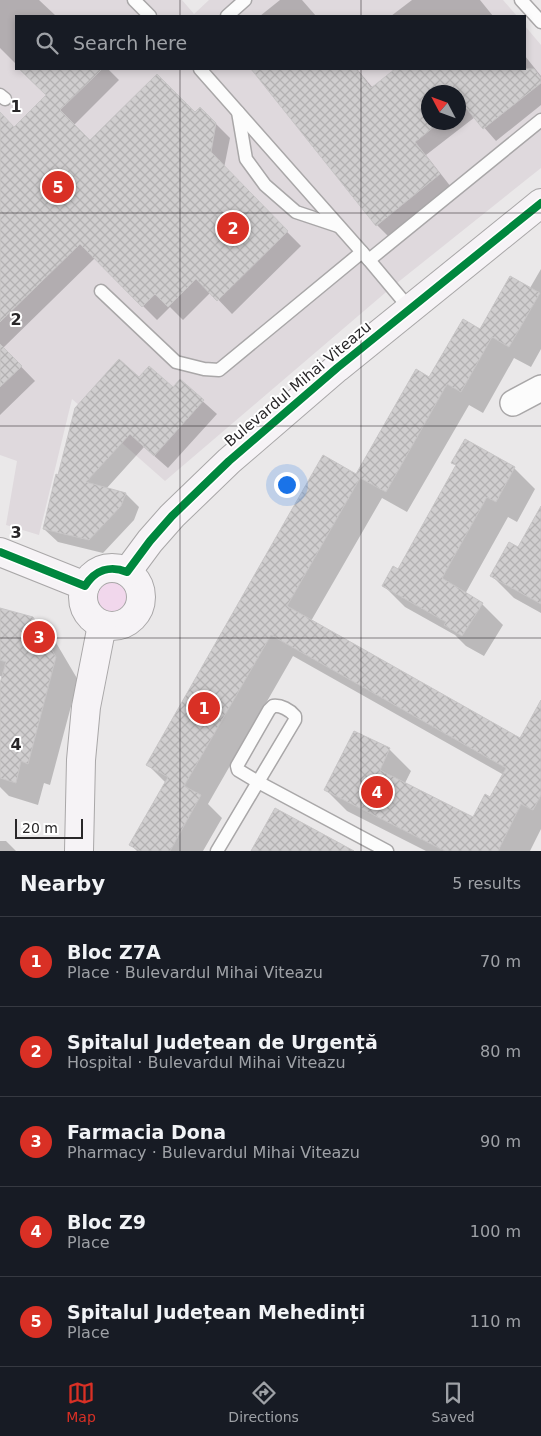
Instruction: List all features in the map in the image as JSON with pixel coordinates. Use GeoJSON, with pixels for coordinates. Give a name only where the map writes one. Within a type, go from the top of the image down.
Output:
{"type":"FeatureCollection","features":[{"type":"Feature","properties":{"kind":"main road","name":"Bulevardul Mihai Viteazu"},"geometry":{"type":"LineString","coordinates":[[127,572],[150,541],[216,473],[294,404],[541,203]]}},
{"type":"Feature","properties":{"kind":"main road"},"geometry":{"type":"LineString","coordinates":[[0,552],[85,586]]}},
{"type":"Feature","properties":{"kind":"main road"},"geometry":{"type":"LineString","coordinates":[[119,569],[127,572],[136,580],[140,591],[141,603],[137,612],[122,625],[112,627],[102,625],[95,621],[86,609],[83,594],[85,586],[90,579],[103,570],[119,569]]}},
{"type":"Feature","properties":{"kind":"main road"},"geometry":{"type":"LineString","coordinates":[[79,851],[81,760],[86,708],[102,625]]}},
{"type":"Feature","properties":{"kind":"street"},"geometry":{"type":"LineString","coordinates":[[513,403],[541,388]]}},
{"type":"Feature","properties":{"kind":"lane"},"geometry":{"type":"LineString","coordinates":[[134,0],[149,15]]}},
{"type":"Feature","properties":{"kind":"lane"},"geometry":{"type":"LineString","coordinates":[[228,15],[245,0]]}},
{"type":"Feature","properties":{"kind":"lane"},"geometry":{"type":"LineString","coordinates":[[521,0],[541,22]]}},
{"type":"Feature","properties":{"kind":"lane"},"geometry":{"type":"LineString","coordinates":[[201,70],[410,308]]}},
{"type":"Feature","properties":{"kind":"lane"},"geometry":{"type":"LineString","coordinates":[[238,112],[246,159],[265,185],[296,212],[340,227]]}},
{"type":"Feature","properties":{"kind":"lane"},"geometry":{"type":"LineString","coordinates":[[102,291],[176,362],[204,369],[219,370],[541,120]]}},
{"type":"Feature","properties":{"kind":"lane"},"geometry":{"type":"LineString","coordinates":[[217,851],[258,782],[295,720],[293,714],[280,706],[273,706],[269,710],[237,766],[238,770],[258,782],[388,851]]}},
{"type":"Feature","properties":{"kind":"shaded area"},"geometry":{"type":"Polygon","coordinates":[[[0,0],[182,0],[194,14],[209,0],[503,0],[516,15],[15,15],[15,70],[526,70],[526,27],[541,45],[541,168],[392,287],[165,481],[72,399],[39,535],[6,525],[17,461],[0,455],[0,0]]]}},
{"type":"Feature","properties":{"kind":"shaded area"},"geometry":{"type":"Polygon","coordinates":[[[114,581],[126,585],[130,597],[126,609],[114,613],[102,609],[98,597],[102,585],[114,581]]]}},
{"type":"Feature","properties":{"kind":"building"},"geometry":{"type":"Polygon","coordinates":[[[534,69],[541,78],[541,83],[483,129],[466,108],[466,85],[421,85],[421,130],[430,130],[415,142],[440,174],[376,226],[252,70],[357,70],[371,88],[394,70],[534,69]]]}},
{"type":"Feature","properties":{"kind":"building"},"geometry":{"type":"Polygon","coordinates":[[[20,70],[101,70],[60,110],[90,140],[157,74],[195,112],[200,107],[216,123],[211,152],[288,231],[217,301],[196,279],[168,307],[155,294],[142,307],[80,244],[0,322],[0,112],[14,127],[46,95],[20,70]]]}},
{"type":"Feature","properties":{"kind":"building"},"geometry":{"type":"Polygon","coordinates":[[[510,276],[540,293],[509,347],[492,337],[461,392],[447,384],[386,492],[360,478],[287,606],[520,738],[541,700],[541,795],[533,810],[521,804],[498,851],[445,851],[324,790],[354,731],[390,748],[380,770],[473,817],[485,794],[490,797],[506,768],[271,635],[184,786],[201,795],[170,851],[140,851],[129,845],[168,777],[146,765],[323,455],[356,474],[416,369],[429,377],[463,319],[480,329],[510,276]]]}},
{"type":"Feature","properties":{"kind":"building"},"geometry":{"type":"Polygon","coordinates":[[[0,344],[22,366],[0,387],[0,344]]]}},
{"type":"Feature","properties":{"kind":"building"},"geometry":{"type":"Polygon","coordinates":[[[119,359],[139,377],[149,366],[173,387],[180,379],[204,400],[154,456],[130,434],[86,482],[126,493],[121,506],[89,540],[43,529],[75,408],[119,359]]]}},
{"type":"Feature","properties":{"kind":"building"},"geometry":{"type":"Polygon","coordinates":[[[465,439],[515,467],[496,502],[487,497],[442,578],[483,603],[462,636],[444,625],[446,622],[382,586],[393,566],[398,569],[456,465],[451,463],[465,439]]]}},
{"type":"Feature","properties":{"kind":"building"},"geometry":{"type":"Polygon","coordinates":[[[541,506],[541,604],[490,576],[509,542],[518,547],[541,506]]]}},
{"type":"Feature","properties":{"kind":"building"},"geometry":{"type":"Polygon","coordinates":[[[0,608],[33,617],[56,657],[28,764],[21,761],[16,783],[0,778],[0,683],[6,662],[0,660],[0,608]]]}},
{"type":"Feature","properties":{"kind":"building"},"geometry":{"type":"Polygon","coordinates":[[[275,808],[354,851],[251,851],[275,808]]]}},
{"type":"Feature","properties":{"kind":"cycle path"},"geometry":{"type":"LineString","coordinates":[[0,552],[85,586],[93,576],[103,570],[115,569],[127,572],[172,516],[229,461],[337,368],[541,203]]}},
{"type":"Feature","properties":{"kind":"place","name":"Spitalul Județean Mehedinți"},"geometry":{"type":"Point","coordinates":[58,187]}},
{"type":"Feature","properties":{"kind":"place","name":"Spitalul Județean de Urgență"},"geometry":{"type":"Point","coordinates":[233,228]}},
{"type":"Feature","properties":{"kind":"place","name":"Farmacia Dona"},"geometry":{"type":"Point","coordinates":[39,637]}},
{"type":"Feature","properties":{"kind":"place","name":"Bloc Z7A"},"geometry":{"type":"Point","coordinates":[204,708]}},
{"type":"Feature","properties":{"kind":"place","name":"Bloc Z9"},"geometry":{"type":"Point","coordinates":[377,792]}}]}
